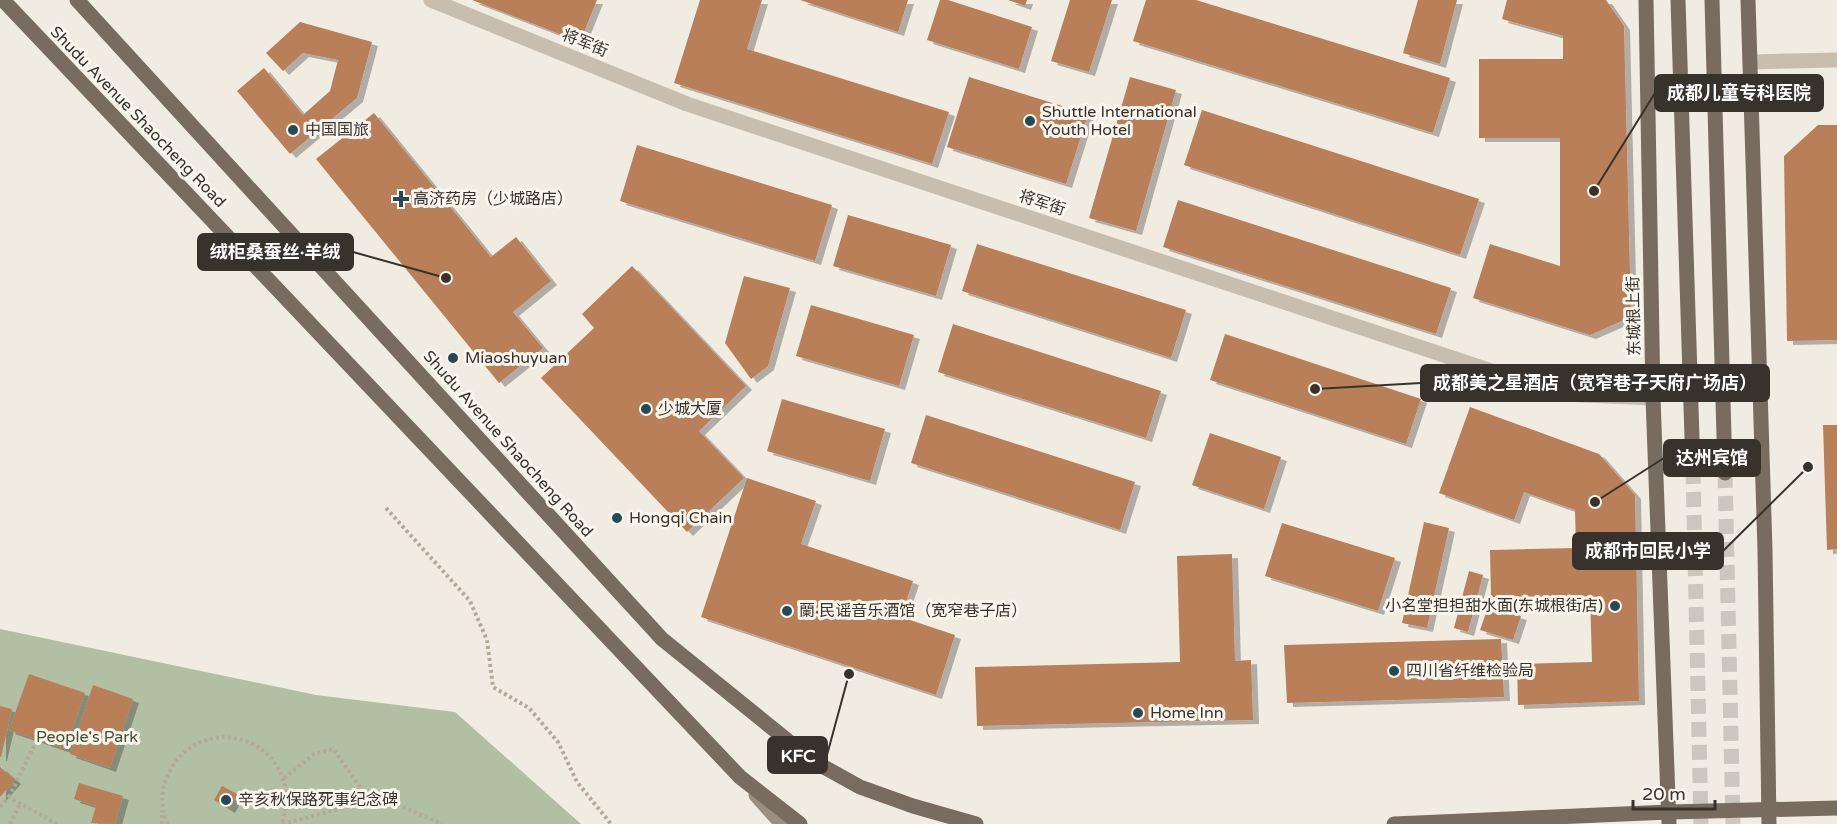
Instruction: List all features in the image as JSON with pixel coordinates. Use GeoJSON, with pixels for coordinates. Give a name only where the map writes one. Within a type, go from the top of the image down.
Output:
{"type":"FeatureCollection","features":[{"type":"Feature","properties":{"kind":"main road","name":"Shudu Avenue Shaocheng Road"},"geometry":{"type":"LineString","coordinates":[[3,0],[740,777],[800,824]]}},
{"type":"Feature","properties":{"kind":"main road","name":"Shudu Avenue Shaocheng Road"},"geometry":{"type":"LineString","coordinates":[[77,0],[662,639],[813,761],[860,787],[913,806],[976,824]]}},
{"type":"Feature","properties":{"kind":"main road","name":"东城根上街"},"geometry":{"type":"LineString","coordinates":[[1646,0],[1653,398],[1669,818]]}},
{"type":"Feature","properties":{"kind":"main road"},"geometry":{"type":"LineString","coordinates":[[1678,0],[1693,469]]}},
{"type":"Feature","properties":{"kind":"main road"},"geometry":{"type":"LineString","coordinates":[[1712,0],[1725,472]]}},
{"type":"Feature","properties":{"kind":"main road"},"geometry":{"type":"LineString","coordinates":[[1748,0],[1766,550],[1768,817]]}},
{"type":"Feature","properties":{"kind":"main road"},"geometry":{"type":"LineString","coordinates":[[740,777],[782,824]]}},
{"type":"Feature","properties":{"kind":"main road"},"geometry":{"type":"LineString","coordinates":[[1394,824],[1768,817],[1837,808]]}},
{"type":"Feature","properties":{"kind":"street","name":"将军街"},"geometry":{"type":"LineString","coordinates":[[431,0],[687,104],[1562,394],[1653,398]]}},
{"type":"Feature","properties":{"kind":"street"},"geometry":{"type":"LineString","coordinates":[[1750,62],[1837,60]]}},
{"type":"Feature","properties":{"kind":"path"},"geometry":{"type":"LineString","coordinates":[[386,508],[470,601],[487,640],[493,687],[529,708],[558,742],[576,782],[611,824]]}},
{"type":"Feature","properties":{"kind":"path"},"geometry":{"type":"LineString","coordinates":[[162,824],[164,785],[170,770],[182,754],[199,742],[219,737],[240,738],[258,747],[273,760],[284,778],[287,793],[287,809],[282,824]]}},
{"type":"Feature","properties":{"kind":"path"},"geometry":{"type":"LineString","coordinates":[[0,807],[9,797],[35,744]]}},
{"type":"Feature","properties":{"kind":"path"},"geometry":{"type":"LineString","coordinates":[[284,778],[315,754],[333,749],[363,791],[442,824]]}},
{"type":"Feature","properties":{"kind":"path"},"geometry":{"type":"LineString","coordinates":[[9,797],[57,824]]}},
{"type":"Feature","properties":{"kind":"path"},"geometry":{"type":"LineString","coordinates":[[282,824],[382,798]]}},
{"type":"Feature","properties":{"kind":"path"},"geometry":{"type":"LineString","coordinates":[[162,801],[168,824]]}},
{"type":"Feature","properties":{"kind":"path"},"geometry":{"type":"LineString","coordinates":[[10,824],[21,802]]}},
{"type":"Feature","properties":{"kind":"green space","name":"People's Park"},"geometry":{"type":"Polygon","coordinates":[[[0,629],[316,695],[455,712],[581,824],[0,824],[0,629]]]}},
{"type":"Feature","properties":{"kind":"building"},"geometry":{"type":"Polygon","coordinates":[[[472,0],[597,0],[580,42],[472,0]]]}},
{"type":"Feature","properties":{"kind":"building"},"geometry":{"type":"Polygon","coordinates":[[[700,0],[762,0],[747,49],[949,112],[932,164],[674,83],[700,0]]]}},
{"type":"Feature","properties":{"kind":"building"},"geometry":{"type":"Polygon","coordinates":[[[800,0],[908,0],[898,32],[800,0]]]}},
{"type":"Feature","properties":{"kind":"building"},"geometry":{"type":"Polygon","coordinates":[[[940,0],[948,0],[1032,27],[1019,69],[927,40],[940,0]]]}},
{"type":"Feature","properties":{"kind":"building"},"geometry":{"type":"Polygon","coordinates":[[[1008,0],[1027,0],[1025,6],[1008,0]]]}},
{"type":"Feature","properties":{"kind":"building"},"geometry":{"type":"Polygon","coordinates":[[[1070,0],[1112,0],[1089,72],[1051,61],[1070,0]]]}},
{"type":"Feature","properties":{"kind":"building"},"geometry":{"type":"Polygon","coordinates":[[[1146,0],[1196,0],[1450,78],[1433,133],[1133,41],[1146,0]]]}},
{"type":"Feature","properties":{"kind":"building"},"geometry":{"type":"Polygon","coordinates":[[[1418,0],[1457,0],[1440,64],[1403,53],[1418,0]]]}},
{"type":"Feature","properties":{"kind":"building"},"geometry":{"type":"Polygon","coordinates":[[[1507,0],[1606,0],[1624,26],[1631,317],[1590,335],[1473,298],[1490,244],[1560,266],[1560,138],[1479,138],[1479,59],[1563,59],[1563,36],[1502,19],[1507,0]]]}},
{"type":"Feature","properties":{"kind":"building"},"geometry":{"type":"Polygon","coordinates":[[[300,22],[372,42],[357,98],[290,154],[237,91],[264,68],[303,115],[330,91],[338,60],[303,53],[283,71],[266,53],[300,22]]]}},
{"type":"Feature","properties":{"kind":"building"},"geometry":{"type":"Polygon","coordinates":[[[969,77],[1088,114],[1066,184],[947,147],[969,77]]]}},
{"type":"Feature","properties":{"kind":"building"},"geometry":{"type":"Polygon","coordinates":[[[1130,77],[1176,90],[1136,231],[1089,218],[1130,77]]]}},
{"type":"Feature","properties":{"kind":"building"},"geometry":{"type":"Polygon","coordinates":[[[1202,110],[1479,199],[1460,255],[1184,165],[1202,110]]]}},
{"type":"Feature","properties":{"kind":"building"},"geometry":{"type":"Polygon","coordinates":[[[374,113],[491,257],[516,237],[551,281],[513,312],[543,348],[499,383],[316,159],[374,113]]]}},
{"type":"Feature","properties":{"kind":"building"},"geometry":{"type":"Polygon","coordinates":[[[1818,125],[1837,125],[1837,340],[1787,341],[1784,156],[1818,125]]]}},
{"type":"Feature","properties":{"kind":"building"},"geometry":{"type":"Polygon","coordinates":[[[637,145],[832,205],[815,261],[620,201],[637,145]]]}},
{"type":"Feature","properties":{"kind":"building"},"geometry":{"type":"Polygon","coordinates":[[[1178,200],[1451,288],[1436,334],[1163,247],[1178,200]]]}},
{"type":"Feature","properties":{"kind":"building"},"geometry":{"type":"Polygon","coordinates":[[[848,215],[951,245],[936,296],[833,266],[848,215]]]}},
{"type":"Feature","properties":{"kind":"building"},"geometry":{"type":"Polygon","coordinates":[[[977,244],[1186,310],[1171,358],[962,291],[977,244]]]}},
{"type":"Feature","properties":{"kind":"building","name":"少城大厦"},"geometry":{"type":"Polygon","coordinates":[[[632,266],[746,386],[699,431],[744,478],[687,532],[541,378],[594,328],[582,314],[632,266]]]}},
{"type":"Feature","properties":{"kind":"building"},"geometry":{"type":"Polygon","coordinates":[[[744,276],[790,288],[768,366],[751,379],[725,343],[744,276]]]}},
{"type":"Feature","properties":{"kind":"building"},"geometry":{"type":"Polygon","coordinates":[[[811,305],[914,335],[899,386],[796,356],[811,305]]]}},
{"type":"Feature","properties":{"kind":"building"},"geometry":{"type":"Polygon","coordinates":[[[953,324],[1161,391],[1146,438],[938,372],[953,324]]]}},
{"type":"Feature","properties":{"kind":"building"},"geometry":{"type":"Polygon","coordinates":[[[1225,334],[1421,399],[1406,444],[1210,380],[1225,334]]]}},
{"type":"Feature","properties":{"kind":"building"},"geometry":{"type":"Polygon","coordinates":[[[782,399],[885,429],[870,481],[767,451],[782,399]]]}},
{"type":"Feature","properties":{"kind":"building"},"geometry":{"type":"Polygon","coordinates":[[[1470,407],[1599,454],[1635,495],[1639,701],[1518,705],[1517,664],[1592,662],[1590,596],[1491,597],[1490,550],[1576,548],[1575,510],[1524,492],[1514,520],[1439,493],[1470,407]]]}},
{"type":"Feature","properties":{"kind":"building"},"geometry":{"type":"Polygon","coordinates":[[[926,415],[1135,482],[1120,530],[911,463],[926,415]]]}},
{"type":"Feature","properties":{"kind":"building"},"geometry":{"type":"Polygon","coordinates":[[[1823,425],[1837,425],[1837,549],[1827,550],[1823,425]]]}},
{"type":"Feature","properties":{"kind":"building"},"geometry":{"type":"Polygon","coordinates":[[[1210,433],[1281,457],[1264,509],[1192,485],[1210,433]]]}},
{"type":"Feature","properties":{"kind":"building"},"geometry":{"type":"Polygon","coordinates":[[[747,478],[816,501],[801,544],[913,581],[901,617],[955,635],[936,695],[701,617],[747,478]]]}},
{"type":"Feature","properties":{"kind":"building"},"geometry":{"type":"Polygon","coordinates":[[[1424,522],[1449,528],[1427,628],[1402,623],[1424,522]]]}},
{"type":"Feature","properties":{"kind":"building"},"geometry":{"type":"Polygon","coordinates":[[[1282,523],[1395,558],[1378,611],[1265,576],[1282,523]]]}},
{"type":"Feature","properties":{"kind":"building"},"geometry":{"type":"Polygon","coordinates":[[[1232,554],[1235,661],[1251,660],[1253,720],[977,726],[975,667],[1180,662],[1177,556],[1232,554]]]}},
{"type":"Feature","properties":{"kind":"building"},"geometry":{"type":"Polygon","coordinates":[[[1469,571],[1483,575],[1468,632],[1454,628],[1469,571]]]}},
{"type":"Feature","properties":{"kind":"building"},"geometry":{"type":"Polygon","coordinates":[[[1488,607],[1521,616],[1513,640],[1480,630],[1488,607]]]}},
{"type":"Feature","properties":{"kind":"building","name":"四川省纤维检验局"},"geometry":{"type":"Polygon","coordinates":[[[1501,639],[1504,697],[1287,703],[1284,645],[1501,639]]]}},
{"type":"Feature","properties":{"kind":"building"},"geometry":{"type":"Polygon","coordinates":[[[29,674],[85,693],[65,749],[9,730],[29,674]]]}},
{"type":"Feature","properties":{"kind":"building"},"geometry":{"type":"Polygon","coordinates":[[[93,685],[133,699],[110,768],[70,754],[93,685]]]}},
{"type":"Feature","properties":{"kind":"building"},"geometry":{"type":"Polygon","coordinates":[[[0,706],[12,709],[1,757],[0,757],[0,706]]]}},
{"type":"Feature","properties":{"kind":"building"},"geometry":{"type":"Polygon","coordinates":[[[0,767],[15,780],[0,797],[0,767]]]}},
{"type":"Feature","properties":{"kind":"building"},"geometry":{"type":"Polygon","coordinates":[[[79,783],[123,796],[115,824],[91,823],[96,806],[74,799],[79,783]]]}},
{"type":"Feature","properties":{"kind":"building"},"geometry":{"type":"Polygon","coordinates":[[[222,786],[237,794],[229,809],[214,800],[222,786]]]}},
{"type":"Feature","properties":{"kind":"tunnel"},"geometry":{"type":"LineString","coordinates":[[1693,469],[1701,824]]}},
{"type":"Feature","properties":{"kind":"tunnel"},"geometry":{"type":"LineString","coordinates":[[1725,473],[1733,824]]}},
{"type":"Feature","properties":{"kind":"place","name":"Shuttle International Youth Hotel"},"geometry":{"type":"Point","coordinates":[1030,121]}},
{"type":"Feature","properties":{"kind":"place","name":"中国国旅"},"geometry":{"type":"Point","coordinates":[293,130]}},
{"type":"Feature","properties":{"kind":"place","name":"成都儿童专科医院"},"geometry":{"type":"Point","coordinates":[1594,191]}},
{"type":"Feature","properties":{"kind":"place","name":"高济药房（少城路店）"},"geometry":{"type":"Point","coordinates":[401,199]}},
{"type":"Feature","properties":{"kind":"place","name":"绒柜桑蚕丝·羊绒"},"geometry":{"type":"Point","coordinates":[446,278]}},
{"type":"Feature","properties":{"kind":"place","name":"Miaoshuyuan"},"geometry":{"type":"Point","coordinates":[453,358]}},
{"type":"Feature","properties":{"kind":"place","name":"成都美之星酒店（宽窄巷子天府广场店）"},"geometry":{"type":"Point","coordinates":[1315,389]}},
{"type":"Feature","properties":{"kind":"place","name":"少城大厦"},"geometry":{"type":"Point","coordinates":[646,409]}},
{"type":"Feature","properties":{"kind":"place","name":"成都市回民小学"},"geometry":{"type":"Point","coordinates":[1808,467]}},
{"type":"Feature","properties":{"kind":"place","name":"达州宾馆"},"geometry":{"type":"Point","coordinates":[1595,502]}},
{"type":"Feature","properties":{"kind":"place","name":"Hongqi Chain"},"geometry":{"type":"Point","coordinates":[617,518]}},
{"type":"Feature","properties":{"kind":"place","name":"小名堂担担甜水面(东城根街店)"},"geometry":{"type":"Point","coordinates":[1615,606]}},
{"type":"Feature","properties":{"kind":"place","name":"蘭·民谣音乐酒馆（宽窄巷子店）"},"geometry":{"type":"Point","coordinates":[787,611]}},
{"type":"Feature","properties":{"kind":"place","name":"四川省纤维检验局"},"geometry":{"type":"Point","coordinates":[1394,671]}},
{"type":"Feature","properties":{"kind":"place","name":"KFC"},"geometry":{"type":"Point","coordinates":[849,674]}},
{"type":"Feature","properties":{"kind":"place","name":"Home Inn"},"geometry":{"type":"Point","coordinates":[1138,713]}},
{"type":"Feature","properties":{"kind":"place","name":"辛亥秋保路死事纪念碑"},"geometry":{"type":"Point","coordinates":[226,800]}}]}
